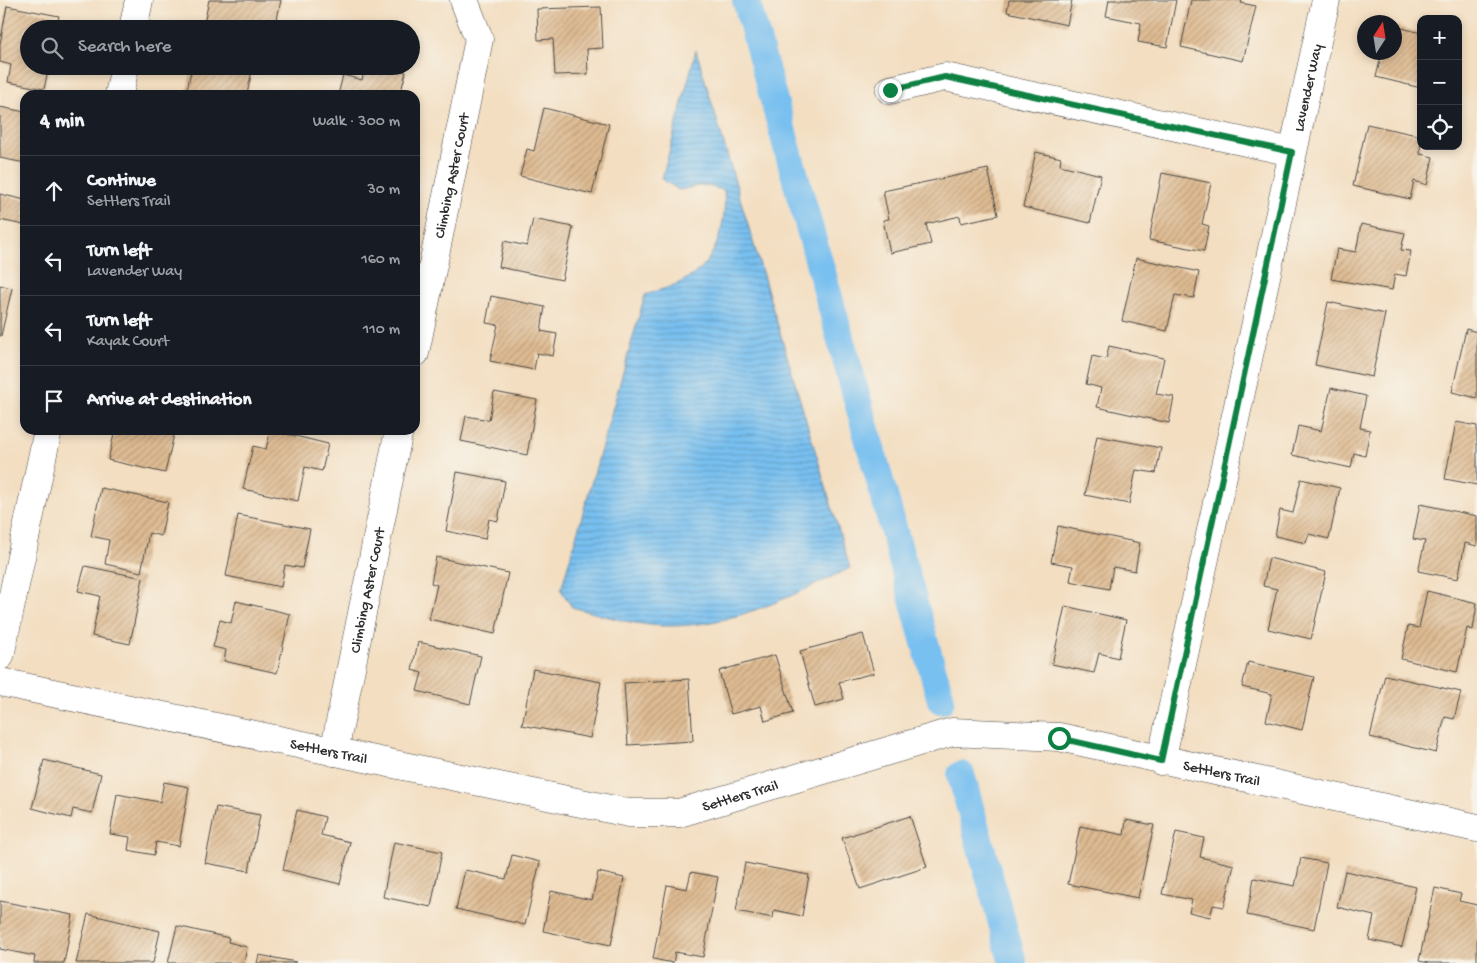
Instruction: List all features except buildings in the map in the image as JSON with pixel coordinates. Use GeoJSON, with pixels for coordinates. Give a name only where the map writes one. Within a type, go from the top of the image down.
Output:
{"type":"FeatureCollection","features":[{"type":"Feature","properties":{"kind":"street"},"geometry":{"type":"LineString","coordinates":[[135,20],[139,0]]}},
{"type":"Feature","properties":{"kind":"street","name":"Climbing Aster Court"},"geometry":{"type":"LineString","coordinates":[[420,328],[479,39],[464,0]]}},
{"type":"Feature","properties":{"kind":"street","name":"Lavender Way"},"geometry":{"type":"LineString","coordinates":[[1161,761],[1326,0]]}},
{"type":"Feature","properties":{"kind":"street"},"geometry":{"type":"LineString","coordinates":[[120,90],[123,75]]}},
{"type":"Feature","properties":{"kind":"street"},"geometry":{"type":"LineString","coordinates":[[890,90],[945,77],[1292,152]]}},
{"type":"Feature","properties":{"kind":"street"},"geometry":{"type":"LineString","coordinates":[[0,656],[47,435]]}},
{"type":"Feature","properties":{"kind":"street","name":"Climbing Aster Court"},"geometry":{"type":"LineString","coordinates":[[334,752],[398,435]]}},
{"type":"Feature","properties":{"kind":"street","name":"Settlers Trail"},"geometry":{"type":"LineString","coordinates":[[0,682],[629,813],[679,813],[952,732],[1059,738],[1477,828]]}},
{"type":"Feature","properties":{"kind":"water"},"geometry":{"type":"Polygon","coordinates":[[[696,50],[850,568],[784,599],[738,615],[690,625],[654,626],[619,620],[572,607],[561,590],[645,295],[667,288],[698,271],[713,251],[722,227],[725,202],[724,190],[703,185],[679,190],[662,179],[696,50]]]}},
{"type":"Feature","properties":{"kind":"waterway"},"geometry":{"type":"LineString","coordinates":[[746,0],[941,700]]}},
{"type":"Feature","properties":{"kind":"waterway"},"geometry":{"type":"LineString","coordinates":[[961,775],[1013,963]]}},
{"type":"Feature","properties":{"kind":"route"},"geometry":{"type":"LineString","coordinates":[[890,90],[945,77],[1292,152],[1161,761],[1059,738]]}}]}
